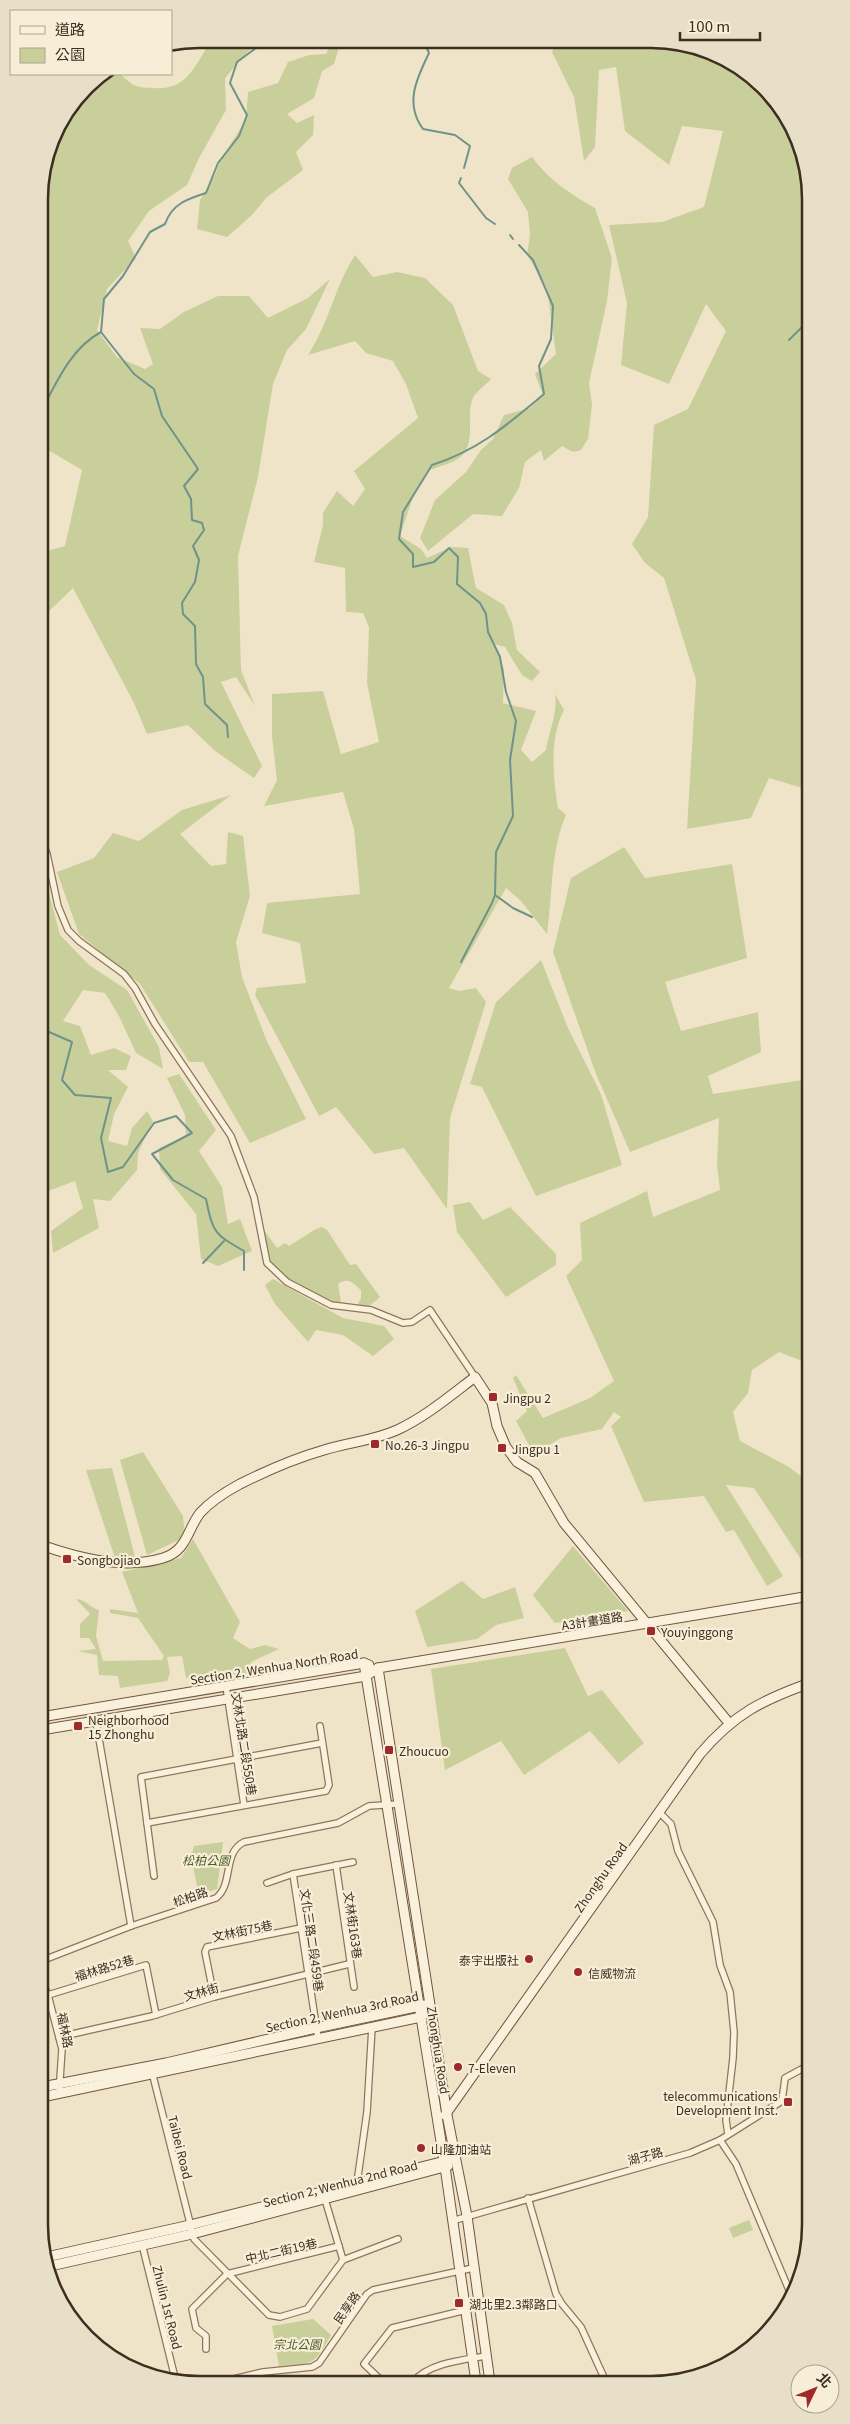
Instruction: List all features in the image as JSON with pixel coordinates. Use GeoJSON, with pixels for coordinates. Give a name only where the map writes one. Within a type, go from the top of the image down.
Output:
{"type":"FeatureCollection","features":[{"type":"Feature","properties":{"kind":"street"},"geometry":{"type":"LineString","coordinates":[[48,859],[58,906],[68,930],[79,941],[124,974],[231,1136],[254,1197],[267,1263],[287,1282],[331,1305],[371,1310],[403,1323],[412,1322],[430,1310],[492,1403],[497,1426],[506,1447],[517,1462],[535,1473],[564,1523],[729,1723]]}},
{"type":"Feature","properties":{"kind":"street"},"geometry":{"type":"LineString","coordinates":[[48,1546],[67,1553],[121,1563],[164,1558],[179,1550],[187,1540],[200,1514],[212,1502],[239,1485],[325,1450],[366,1441],[396,1430],[435,1407],[475,1377]]}},
{"type":"Feature","properties":{"kind":"street","name":"A3計畫道路"},"geometry":{"type":"LineString","coordinates":[[378,1668],[802,1597]]}},
{"type":"Feature","properties":{"kind":"street","name":"Section 2, Wenhua North Road"},"geometry":{"type":"LineString","coordinates":[[48,1716],[364,1663],[378,1668]]}},
{"type":"Feature","properties":{"kind":"street","name":"Zhonghua Road"},"geometry":{"type":"LineString","coordinates":[[364,1663],[445,2164],[475,2376]]}},
{"type":"Feature","properties":{"kind":"street","name":"Section 2, Wenhua North Road"},"geometry":{"type":"LineString","coordinates":[[48,1729],[366,1676],[378,1668]]}},
{"type":"Feature","properties":{"kind":"street","name":"Zhonghua Road"},"geometry":{"type":"LineString","coordinates":[[378,1668],[430,2005],[467,2216],[489,2376]]}},
{"type":"Feature","properties":{"kind":"street","name":"文林北路二段550巷"},"geometry":{"type":"LineString","coordinates":[[226,1686],[244,1806]]}},
{"type":"Feature","properties":{"kind":"street","name":"Zhonghu Road"},"geometry":{"type":"LineString","coordinates":[[448,2115],[700,1754],[729,1723],[760,1703],[802,1686]]}},
{"type":"Feature","properties":{"kind":"street"},"geometry":{"type":"LineString","coordinates":[[96,1721],[132,1926]]}},
{"type":"Feature","properties":{"kind":"street"},"geometry":{"type":"LineString","coordinates":[[147,1823],[326,1791],[329,1785],[320,1726]]}},
{"type":"Feature","properties":{"kind":"street"},"geometry":{"type":"LineString","coordinates":[[154,1876],[140,1778],[143,1775],[322,1743]]}},
{"type":"Feature","properties":{"kind":"street","name":"松柏路"},"geometry":{"type":"LineString","coordinates":[[48,1960],[132,1926],[216,1898],[224,1890],[233,1851],[244,1842],[338,1823],[369,1806],[399,1804]]}},
{"type":"Feature","properties":{"kind":"street"},"geometry":{"type":"LineString","coordinates":[[660,1813],[671,1824],[678,1851],[713,1922],[720,1965],[730,1992],[734,2032],[727,2109],[728,2134]]}},
{"type":"Feature","properties":{"kind":"street"},"geometry":{"type":"LineString","coordinates":[[266,1883],[294,1874],[352,1862]]}},
{"type":"Feature","properties":{"kind":"street","name":"文林街163巷"},"geometry":{"type":"LineString","coordinates":[[336,1865],[349,1964],[354,1987]]}},
{"type":"Feature","properties":{"kind":"street","name":"文化三路二段459巷"},"geometry":{"type":"LineString","coordinates":[[294,1874],[307,1976],[318,2038]]}},
{"type":"Feature","properties":{"kind":"street","name":"文林街75巷"},"geometry":{"type":"LineString","coordinates":[[214,1997],[205,1952],[207,1947],[301,1928]]}},
{"type":"Feature","properties":{"kind":"street","name":"文林街"},"geometry":{"type":"LineString","coordinates":[[59,2037],[156,2015],[214,1997],[307,1976],[349,1964]]}},
{"type":"Feature","properties":{"kind":"street","name":"福林路52巷"},"geometry":{"type":"LineString","coordinates":[[48,1995],[146,1965],[156,2015]]}},
{"type":"Feature","properties":{"kind":"street","name":"福林路"},"geometry":{"type":"LineString","coordinates":[[48,1995],[62,2049],[59,2094]]}},
{"type":"Feature","properties":{"kind":"street","name":"Section 2, Wenhua 3rd Road"},"geometry":{"type":"LineString","coordinates":[[48,2097],[316,2028],[419,2005],[430,2005]]}},
{"type":"Feature","properties":{"kind":"street","name":"Section 2, Wenhua 3rd Road"},"geometry":{"type":"LineString","coordinates":[[48,2086],[151,2069],[421,2017],[430,2005]]}},
{"type":"Feature","properties":{"kind":"street"},"geometry":{"type":"LineString","coordinates":[[357,2183],[366,2112],[372,2027]]}},
{"type":"Feature","properties":{"kind":"street","name":"Taibei Road"},"geometry":{"type":"LineString","coordinates":[[151,2069],[191,2230]]}},
{"type":"Feature","properties":{"kind":"street","name":"湖子路"},"geometry":{"type":"LineString","coordinates":[[452,2221],[690,2153],[720,2140],[782,2101],[785,2078],[802,2069]]}},
{"type":"Feature","properties":{"kind":"street"},"geometry":{"type":"LineString","coordinates":[[437,2118],[448,2115]]}},
{"type":"Feature","properties":{"kind":"street"},"geometry":{"type":"LineString","coordinates":[[720,2140],[736,2164],[788,2288]]}},
{"type":"Feature","properties":{"kind":"street","name":"Section 2, Wenhua 2nd Road"},"geometry":{"type":"LineString","coordinates":[[50,2257],[141,2241],[191,2230],[457,2160]]}},
{"type":"Feature","properties":{"kind":"street","name":"Section 2, Wenhua 2nd Road"},"geometry":{"type":"LineString","coordinates":[[324,2196],[357,2183],[445,2164]]}},
{"type":"Feature","properties":{"kind":"street"},"geometry":{"type":"LineString","coordinates":[[324,2196],[342,2260]]}},
{"type":"Feature","properties":{"kind":"street"},"geometry":{"type":"LineString","coordinates":[[528,2198],[556,2294],[562,2304],[577,2320],[603,2376]]}},
{"type":"Feature","properties":{"kind":"street"},"geometry":{"type":"LineString","coordinates":[[191,2230],[194,2239],[227,2274],[269,2315],[274,2317],[303,2311],[312,2305],[342,2260],[398,2239]]}},
{"type":"Feature","properties":{"kind":"street","name":"Section 2, Wenhua 2nd Road"},"geometry":{"type":"LineString","coordinates":[[53,2265],[141,2241]]}},
{"type":"Feature","properties":{"kind":"street","name":"Zhulin 1st Road"},"geometry":{"type":"LineString","coordinates":[[141,2241],[174,2375]]}},
{"type":"Feature","properties":{"kind":"street","name":"中北二街19巷"},"geometry":{"type":"LineString","coordinates":[[227,2274],[339,2246]]}},
{"type":"Feature","properties":{"kind":"street","name":"民享路"},"geometry":{"type":"LineString","coordinates":[[246,2376],[263,2372],[312,2367],[319,2363],[367,2294],[372,2290],[473,2268]]}},
{"type":"Feature","properties":{"kind":"street"},"geometry":{"type":"LineString","coordinates":[[206,2348],[206,2336],[196,2328],[192,2309],[227,2274]]}},
{"type":"Feature","properties":{"kind":"street"},"geometry":{"type":"LineString","coordinates":[[377,2376],[364,2364],[392,2328],[466,2310]]}},
{"type":"Feature","properties":{"kind":"street"},"geometry":{"type":"LineString","coordinates":[[418,2376],[430,2369],[486,2356]]}},
{"type":"Feature","properties":{"kind":"green space"},"geometry":{"type":"Polygon","coordinates":[[[207,48],[251,48],[225,78],[226,110],[199,158],[187,185],[149,211],[128,241],[136,258],[107,289],[97,330],[117,357],[145,369],[153,364],[140,328],[160,329],[184,312],[218,296],[249,296],[268,318],[308,298],[330,279],[306,329],[287,350],[273,384],[258,477],[238,556],[241,670],[255,706],[236,677],[221,682],[262,766],[254,778],[215,751],[188,725],[147,734],[134,703],[73,588],[48,612],[48,551],[65,546],[82,470],[48,450],[48,189],[53,159],[63,132],[73,115],[92,92],[112,75],[121,75],[132,84],[142,87],[166,88],[183,80],[196,66],[207,48]]]}},
{"type":"Feature","properties":{"kind":"green space"},"geometry":{"type":"Polygon","coordinates":[[[329,48],[339,48],[334,64],[322,71],[314,98],[287,114],[297,123],[314,115],[313,135],[296,152],[303,170],[266,198],[252,215],[227,237],[197,229],[200,200],[215,175],[221,159],[246,120],[248,92],[278,83],[288,62],[309,55],[326,54],[329,48]]]}},
{"type":"Feature","properties":{"kind":"green space"},"geometry":{"type":"Polygon","coordinates":[[[554,48],[671,49],[681,50],[718,63],[751,85],[771,107],[791,141],[800,169],[802,198],[802,788],[769,778],[751,818],[687,829],[696,680],[664,578],[645,563],[632,544],[648,517],[654,425],[688,409],[726,331],[706,304],[669,384],[621,365],[627,303],[609,225],[662,222],[704,207],[723,131],[682,126],[669,165],[625,131],[616,67],[599,70],[595,147],[584,161],[574,97],[552,52],[554,48]]]}},
{"type":"Feature","properties":{"kind":"green space"},"geometry":{"type":"Polygon","coordinates":[[[532,157],[560,186],[595,208],[612,258],[607,301],[589,383],[592,405],[588,439],[581,450],[573,452],[562,446],[544,461],[541,450],[525,462],[519,488],[502,516],[473,514],[428,551],[420,538],[435,500],[466,472],[481,450],[493,439],[504,415],[530,408],[543,395],[535,374],[556,354],[547,288],[527,255],[530,235],[528,212],[508,179],[512,168],[532,157]]]}},
{"type":"Feature","properties":{"kind":"green space"},"geometry":{"type":"Polygon","coordinates":[[[355,255],[373,277],[397,272],[425,278],[453,305],[478,371],[491,379],[472,400],[469,440],[464,454],[450,463],[427,471],[414,494],[400,536],[421,549],[427,558],[451,547],[468,548],[476,588],[504,605],[512,623],[517,650],[540,672],[532,681],[522,675],[505,647],[494,644],[504,669],[503,703],[536,711],[521,750],[532,762],[546,750],[554,715],[555,694],[564,710],[556,733],[554,758],[558,808],[566,815],[557,844],[547,934],[521,901],[506,888],[449,988],[459,991],[476,988],[486,1002],[450,1118],[447,1209],[404,1148],[374,1154],[336,1107],[319,1116],[255,995],[257,988],[306,983],[300,943],[262,933],[267,903],[360,894],[354,829],[343,792],[264,806],[277,780],[272,736],[272,694],[323,691],[341,754],[379,742],[367,683],[369,627],[363,613],[346,612],[345,568],[314,562],[323,525],[323,513],[337,491],[353,506],[365,489],[354,471],[418,418],[406,384],[393,361],[366,353],[355,341],[308,355],[321,330],[342,279],[355,255]]]}},
{"type":"Feature","properties":{"kind":"green space"},"geometry":{"type":"Polygon","coordinates":[[[231,795],[180,834],[211,866],[226,864],[228,832],[243,836],[250,896],[236,942],[242,977],[266,1039],[306,1119],[250,1143],[203,1062],[189,1062],[140,984],[79,934],[57,872],[94,858],[113,833],[139,841],[182,810],[231,795]]]}},
{"type":"Feature","properties":{"kind":"green space"},"geometry":{"type":"Polygon","coordinates":[[[624,847],[645,878],[732,864],[747,958],[665,982],[681,1031],[758,1012],[761,1052],[708,1076],[713,1094],[802,1080],[802,1361],[779,1352],[752,1370],[748,1393],[733,1412],[740,1441],[789,1467],[802,1477],[802,1561],[754,1488],[726,1485],[783,1576],[767,1586],[734,1530],[726,1532],[704,1496],[644,1502],[611,1426],[621,1417],[614,1412],[602,1429],[561,1438],[534,1454],[516,1421],[527,1411],[513,1378],[516,1375],[543,1418],[590,1398],[614,1381],[566,1276],[582,1260],[580,1223],[647,1191],[653,1217],[720,1190],[717,1165],[719,1118],[630,1152],[596,1074],[553,952],[571,878],[624,847]]]}},
{"type":"Feature","properties":{"kind":"green space"},"geometry":{"type":"Polygon","coordinates":[[[48,890],[60,935],[89,965],[127,990],[159,1047],[163,1069],[136,1053],[119,1016],[105,993],[83,990],[63,1021],[80,1026],[91,1055],[114,1048],[131,1056],[126,1070],[108,1070],[128,1087],[114,1114],[108,1141],[127,1146],[132,1128],[147,1111],[153,1121],[138,1153],[137,1170],[110,1201],[93,1199],[99,1228],[53,1253],[51,1231],[83,1208],[75,1181],[48,1191],[48,890]]]}},
{"type":"Feature","properties":{"kind":"green space"},"geometry":{"type":"Polygon","coordinates":[[[541,960],[568,1028],[601,1094],[622,1165],[536,1196],[482,1087],[470,1084],[496,1002],[541,960]]]}},
{"type":"Feature","properties":{"kind":"green space"},"geometry":{"type":"Polygon","coordinates":[[[179,1074],[216,1130],[199,1151],[222,1187],[228,1224],[240,1219],[252,1251],[218,1266],[201,1259],[196,1214],[160,1169],[159,1148],[186,1136],[185,1115],[167,1078],[179,1074]]]}},
{"type":"Feature","properties":{"kind":"green space"},"geometry":{"type":"Polygon","coordinates":[[[470,1202],[483,1220],[510,1207],[556,1254],[556,1265],[506,1297],[457,1232],[453,1205],[470,1202]]]}},
{"type":"Feature","properties":{"kind":"green space"},"geometry":{"type":"Polygon","coordinates":[[[322,1227],[327,1230],[350,1265],[356,1264],[380,1297],[366,1309],[358,1304],[361,1298],[361,1290],[350,1281],[338,1284],[341,1302],[324,1302],[272,1270],[261,1234],[264,1230],[277,1248],[285,1243],[289,1246],[322,1227]]]}},
{"type":"Feature","properties":{"kind":"green space"},"geometry":{"type":"Polygon","coordinates":[[[273,1279],[343,1318],[384,1326],[394,1339],[373,1356],[343,1335],[316,1330],[308,1342],[275,1304],[265,1285],[273,1279]]]}},
{"type":"Feature","properties":{"kind":"green space"},"geometry":{"type":"Polygon","coordinates":[[[143,1452],[183,1516],[185,1537],[147,1555],[120,1460],[143,1452]]]}},
{"type":"Feature","properties":{"kind":"green space"},"geometry":{"type":"Polygon","coordinates":[[[112,1468],[135,1557],[115,1558],[86,1470],[112,1468]]]}},
{"type":"Feature","properties":{"kind":"green space"},"geometry":{"type":"Polygon","coordinates":[[[193,1539],[240,1622],[233,1638],[250,1649],[265,1645],[279,1649],[251,1662],[246,1674],[186,1678],[182,1656],[167,1657],[170,1673],[167,1681],[120,1688],[118,1676],[99,1675],[97,1655],[78,1651],[96,1649],[89,1638],[80,1638],[80,1624],[90,1614],[76,1599],[82,1600],[99,1610],[96,1636],[103,1661],[162,1660],[164,1656],[138,1618],[110,1613],[110,1609],[138,1613],[122,1572],[181,1558],[193,1539]]]}},
{"type":"Feature","properties":{"kind":"green space"},"geometry":{"type":"Polygon","coordinates":[[[573,1546],[628,1611],[555,1623],[533,1595],[573,1546]]]}},
{"type":"Feature","properties":{"kind":"green space"},"geometry":{"type":"Polygon","coordinates":[[[462,1581],[483,1599],[515,1587],[524,1618],[496,1625],[477,1639],[427,1647],[415,1611],[462,1581]]]}},
{"type":"Feature","properties":{"kind":"green space"},"geometry":{"type":"Polygon","coordinates":[[[565,1648],[588,1696],[602,1690],[644,1743],[619,1764],[590,1731],[524,1775],[501,1741],[445,1770],[431,1669],[565,1648]]]}},
{"type":"Feature","properties":{"kind":"green space","name":"松柏公園"},"geometry":{"type":"Polygon","coordinates":[[[223,1842],[217,1889],[199,1895],[191,1857],[194,1846],[223,1842]]]}},
{"type":"Feature","properties":{"kind":"green space"},"geometry":{"type":"Polygon","coordinates":[[[749,2220],[753,2230],[733,2238],[729,2228],[749,2220]]]}},
{"type":"Feature","properties":{"kind":"green space","name":"宗北公園"},"geometry":{"type":"Polygon","coordinates":[[[313,2319],[331,2335],[320,2353],[316,2358],[307,2363],[279,2366],[272,2326],[313,2319]]]}},
{"type":"Feature","properties":{"kind":"waterway"},"geometry":{"type":"LineString","coordinates":[[228,737],[227,725],[205,704],[203,677],[196,664],[195,626],[183,614],[182,603],[195,582],[199,560],[193,546],[204,530],[202,523],[192,520],[191,499],[184,486],[198,469],[162,416],[154,389],[134,374],[101,332],[104,299],[123,276],[150,232],[165,224],[168,217],[181,203],[206,193],[218,163],[239,136],[247,115],[230,83],[237,62],[256,48]]}},
{"type":"Feature","properties":{"kind":"waterway"},"geometry":{"type":"LineString","coordinates":[[427,48],[429,53],[414,91],[414,110],[423,129],[455,135],[470,146],[464,168]]}},
{"type":"Feature","properties":{"kind":"waterway"},"geometry":{"type":"LineString","coordinates":[[461,178],[459,183],[486,218],[495,224]]}},
{"type":"Feature","properties":{"kind":"waterway"},"geometry":{"type":"LineString","coordinates":[[510,235],[513,239]]}},
{"type":"Feature","properties":{"kind":"waterway"},"geometry":{"type":"LineString","coordinates":[[461,962],[495,895],[496,852],[513,816],[510,760],[516,721],[506,692],[500,657],[488,632],[486,614],[480,603],[457,584],[458,557],[449,548],[434,562],[413,567],[413,554],[399,539],[403,512],[432,465],[464,452],[492,436],[544,394],[539,366],[551,339],[553,306],[533,260],[519,245]]}},
{"type":"Feature","properties":{"kind":"waterway"},"geometry":{"type":"LineString","coordinates":[[789,340],[802,327]]}},
{"type":"Feature","properties":{"kind":"waterway"},"geometry":{"type":"LineString","coordinates":[[48,398],[76,352],[101,332]]}},
{"type":"Feature","properties":{"kind":"waterway"},"geometry":{"type":"LineString","coordinates":[[495,895],[513,908],[532,917]]}},
{"type":"Feature","properties":{"kind":"waterway"},"geometry":{"type":"LineString","coordinates":[[48,1032],[72,1042],[62,1080],[75,1095],[111,1098],[101,1138],[108,1172],[123,1167],[154,1123],[176,1116],[192,1133],[152,1154],[173,1180],[206,1199],[216,1231],[226,1240],[244,1251],[244,1270]]}},
{"type":"Feature","properties":{"kind":"waterway"},"geometry":{"type":"LineString","coordinates":[[203,1263],[224,1241]]}},
{"type":"Feature","properties":{"kind":"place","name":"Jingpu 2"},"geometry":{"type":"Point","coordinates":[493,1397]}},
{"type":"Feature","properties":{"kind":"place","name":"No.26-3 Jingpu"},"geometry":{"type":"Point","coordinates":[375,1444]}},
{"type":"Feature","properties":{"kind":"place","name":"Jingpu 1"},"geometry":{"type":"Point","coordinates":[502,1448]}},
{"type":"Feature","properties":{"kind":"place","name":"Songbojiao"},"geometry":{"type":"Point","coordinates":[67,1559]}},
{"type":"Feature","properties":{"kind":"place","name":"Youyinggong"},"geometry":{"type":"Point","coordinates":[651,1631]}},
{"type":"Feature","properties":{"kind":"place","name":"Neighborhood 15 Zhonghu"},"geometry":{"type":"Point","coordinates":[78,1726]}},
{"type":"Feature","properties":{"kind":"place","name":"Zhoucuo"},"geometry":{"type":"Point","coordinates":[389,1750]}},
{"type":"Feature","properties":{"kind":"place","name":"泰宇出版社"},"geometry":{"type":"Point","coordinates":[529,1959]}},
{"type":"Feature","properties":{"kind":"place","name":"信威物流"},"geometry":{"type":"Point","coordinates":[578,1972]}},
{"type":"Feature","properties":{"kind":"place","name":"7-Eleven"},"geometry":{"type":"Point","coordinates":[458,2067]}},
{"type":"Feature","properties":{"kind":"place","name":"telecommunications Development Inst."},"geometry":{"type":"Point","coordinates":[788,2102]}},
{"type":"Feature","properties":{"kind":"place","name":"山隆加油站"},"geometry":{"type":"Point","coordinates":[421,2148]}},
{"type":"Feature","properties":{"kind":"place","name":"湖北里2.3鄰路口"},"geometry":{"type":"Point","coordinates":[459,2303]}}]}
